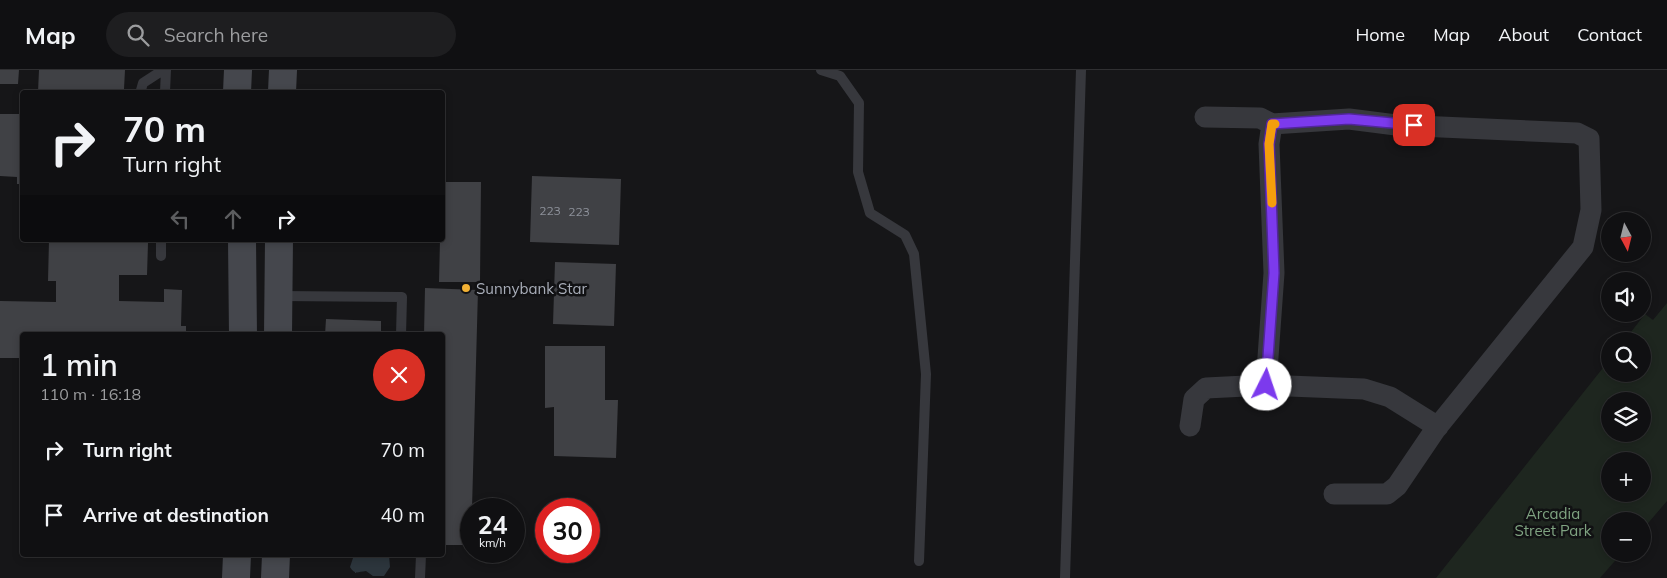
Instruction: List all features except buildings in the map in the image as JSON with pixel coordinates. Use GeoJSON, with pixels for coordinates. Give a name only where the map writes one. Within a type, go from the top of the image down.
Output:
{"type":"FeatureCollection","features":[{"type":"Feature","properties":{"kind":"main road"},"geometry":{"type":"LineString","coordinates":[[237,90],[238,70]]}},
{"type":"Feature","properties":{"kind":"main road"},"geometry":{"type":"LineString","coordinates":[[282,90],[283,70]]}},
{"type":"Feature","properties":{"kind":"main road"},"geometry":{"type":"LineString","coordinates":[[242,242],[244,332]]}},
{"type":"Feature","properties":{"kind":"main road"},"geometry":{"type":"LineString","coordinates":[[278,332],[279,242]]}},
{"type":"Feature","properties":{"kind":"main road"},"geometry":{"type":"LineString","coordinates":[[236,578],[237,557]]}},
{"type":"Feature","properties":{"kind":"main road"},"geometry":{"type":"LineString","coordinates":[[275,578],[276,557]]}},
{"type":"Feature","properties":{"kind":"street"},"geometry":{"type":"LineString","coordinates":[[1205,117],[1260,118],[1272,124],[1349,119],[1396,125],[1576,133],[1589,139],[1591,210],[1582,247],[1438,427],[1397,486],[1387,494],[1334,494]]}},
{"type":"Feature","properties":{"kind":"street"},"geometry":{"type":"LineString","coordinates":[[1266,385],[1274,273],[1269,144],[1272,124]]}},
{"type":"Feature","properties":{"kind":"street"},"geometry":{"type":"LineString","coordinates":[[1190,426],[1194,399],[1206,388],[1266,385],[1364,389],[1390,398],[1438,427]]}},
{"type":"Feature","properties":{"kind":"lane"},"geometry":{"type":"LineString","coordinates":[[141,90],[143,83],[164,70],[165,90]]}},
{"type":"Feature","properties":{"kind":"lane"},"geometry":{"type":"LineString","coordinates":[[821,70],[840,76],[860,103],[858,172],[870,213],[905,235],[914,254],[926,374],[919,561]]}},
{"type":"Feature","properties":{"kind":"lane"},"geometry":{"type":"LineString","coordinates":[[1065,578],[1082,70]]}},
{"type":"Feature","properties":{"kind":"lane"},"geometry":{"type":"LineString","coordinates":[[161,242],[161,256]]}},
{"type":"Feature","properties":{"kind":"lane"},"geometry":{"type":"LineString","coordinates":[[278,296],[402,297],[401,332]]}},
{"type":"Feature","properties":{"kind":"lane"},"geometry":{"type":"LineString","coordinates":[[420,578],[421,557]]}},
{"type":"Feature","properties":{"kind":"green space","name":"Arcadia Street Park"},"geometry":{"type":"Polygon","coordinates":[[[1667,303],[1667,501],[1651,520],[1651,512],[1601,512],[1601,562],[1614,562],[1600,578],[1436,578],[1601,370],[1601,382],[1651,382],[1651,332],[1631,332],[1639,322],[1651,322],[1651,318],[1653,320],[1667,303]]]}},
{"type":"Feature","properties":{"kind":"shaded area"},"geometry":{"type":"Polygon","coordinates":[[[353,557],[389,557],[390,567],[384,576],[373,576],[366,571],[355,572],[350,567],[353,557]]]}},
{"type":"Feature","properties":{"kind":"slow traffic"},"geometry":{"type":"LineString","coordinates":[[1272,203],[1269,144],[1272,124],[1275,124]]}},
{"type":"Feature","properties":{"kind":"place","name":"Sunnybank Star"},"geometry":{"type":"Point","coordinates":[466,288]}},
{"type":"Feature","properties":{"kind":"route"},"geometry":{"type":"LineString","coordinates":[[1266,385],[1274,273],[1269,144],[1272,124],[1349,119],[1396,125],[1414,125]]}}]}
